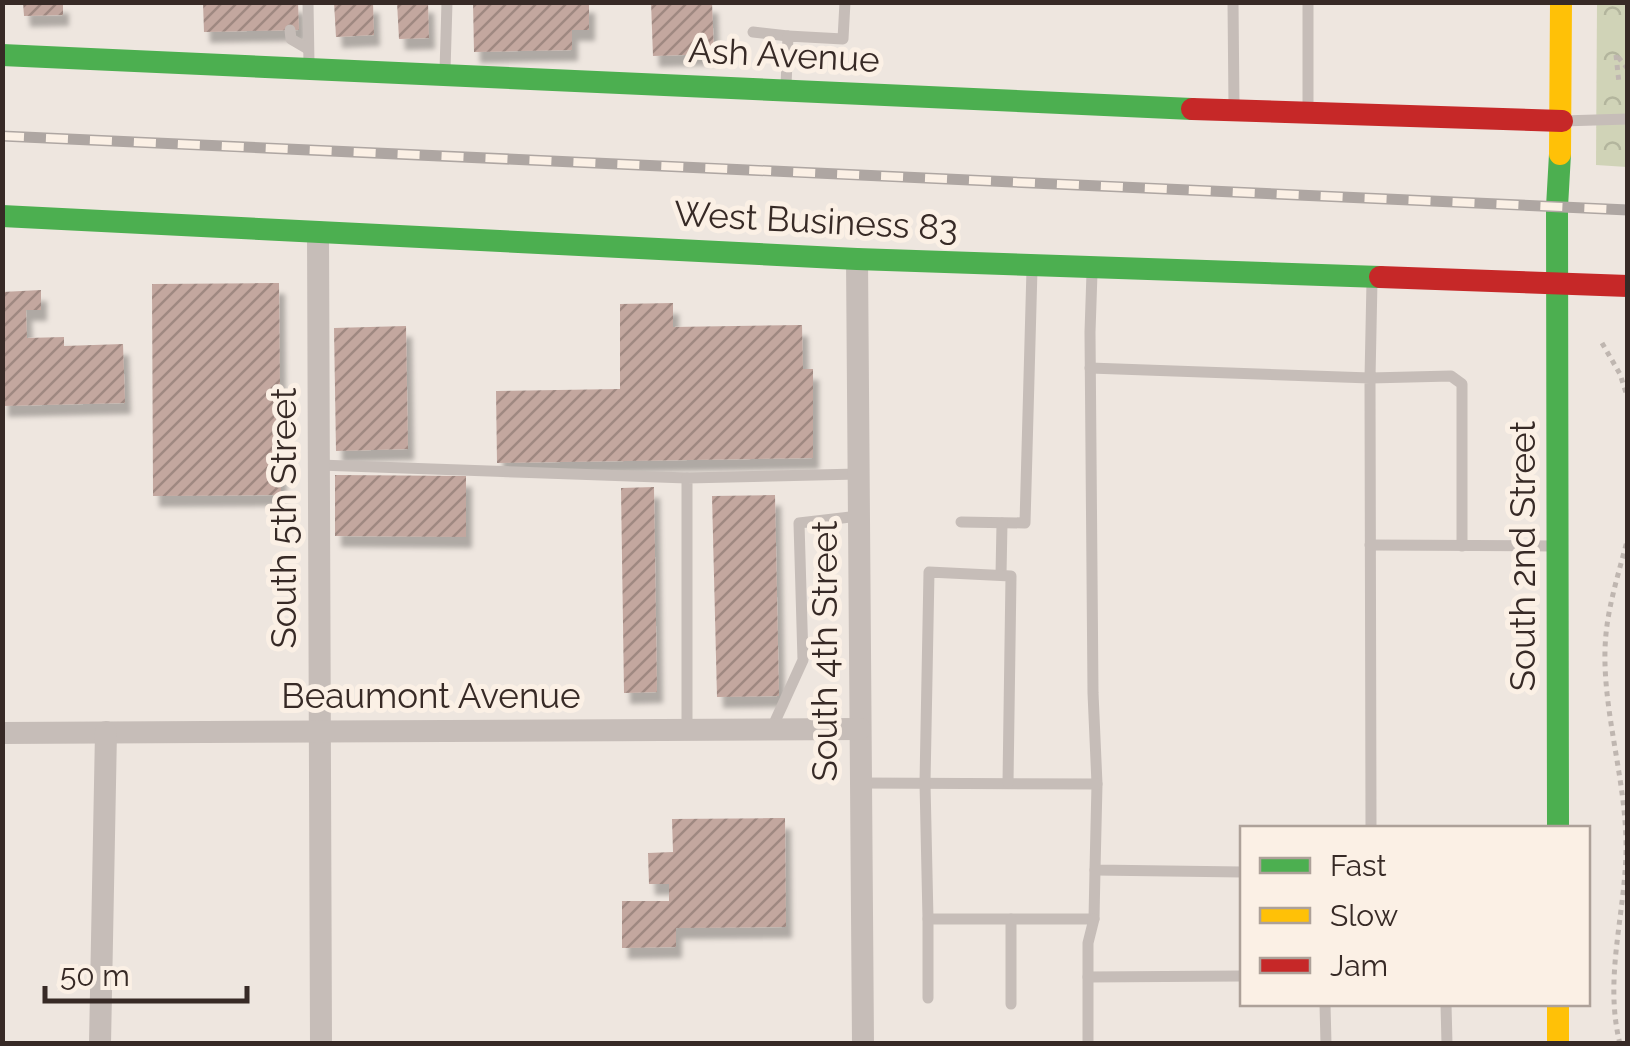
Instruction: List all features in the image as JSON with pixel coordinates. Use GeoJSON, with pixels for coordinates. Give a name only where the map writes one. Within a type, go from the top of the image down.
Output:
{"type":"FeatureCollection","features":[{"type":"Feature","properties":{"kind":"main road","name":"South 2nd Street"},"geometry":{"type":"LineString","coordinates":[[1558,826],[1557,207],[1562,121],[1561,2]]}},
{"type":"Feature","properties":{"kind":"main road","name":"Ash Avenue"},"geometry":{"type":"LineString","coordinates":[[2,55],[308,59],[445,75],[1234,111],[1562,121]]}},
{"type":"Feature","properties":{"kind":"main road","name":"West Business 83"},"geometry":{"type":"LineString","coordinates":[[2,216],[857,258],[1628,286]]}},
{"type":"Feature","properties":{"kind":"main road"},"geometry":{"type":"LineString","coordinates":[[1558,1006],[1558,1044]]}},
{"type":"Feature","properties":{"kind":"street","name":"South 5th Street"},"geometry":{"type":"LineString","coordinates":[[318,232],[322,1044]]}},
{"type":"Feature","properties":{"kind":"street","name":"South 4th Street"},"geometry":{"type":"LineString","coordinates":[[857,258],[863,1044]]}},
{"type":"Feature","properties":{"kind":"street","name":"Beaumont Avenue"},"geometry":{"type":"LineString","coordinates":[[2,733],[860,729]]}},
{"type":"Feature","properties":{"kind":"street"},"geometry":{"type":"LineString","coordinates":[[100,1044],[106,732]]}},
{"type":"Feature","properties":{"kind":"lane"},"geometry":{"type":"LineString","coordinates":[[308,2],[308,59]]}},
{"type":"Feature","properties":{"kind":"lane"},"geometry":{"type":"LineString","coordinates":[[445,75],[447,2]]}},
{"type":"Feature","properties":{"kind":"lane"},"geometry":{"type":"LineString","coordinates":[[753,32],[843,39],[845,2]]}},
{"type":"Feature","properties":{"kind":"lane"},"geometry":{"type":"LineString","coordinates":[[1233,2],[1234,111]]}},
{"type":"Feature","properties":{"kind":"lane"},"geometry":{"type":"LineString","coordinates":[[1308,2],[1308,114]]}},
{"type":"Feature","properties":{"kind":"lane"},"geometry":{"type":"LineString","coordinates":[[290,30],[291,39],[308,59]]}},
{"type":"Feature","properties":{"kind":"lane"},"geometry":{"type":"LineString","coordinates":[[786,90],[788,36]]}},
{"type":"Feature","properties":{"kind":"lane"},"geometry":{"type":"LineString","coordinates":[[1562,121],[1628,119]]}},
{"type":"Feature","properties":{"kind":"lane"},"geometry":{"type":"LineString","coordinates":[[961,522],[1025,523],[1032,265]]}},
{"type":"Feature","properties":{"kind":"lane"},"geometry":{"type":"LineString","coordinates":[[1088,1044],[1088,943],[1094,919],[1097,784],[1092,693],[1092,266]]}},
{"type":"Feature","properties":{"kind":"lane"},"geometry":{"type":"LineString","coordinates":[[1371,826],[1372,277]]}},
{"type":"Feature","properties":{"kind":"lane"},"geometry":{"type":"LineString","coordinates":[[1090,368],[1370,378],[1451,376],[1462,384],[1462,546]]}},
{"type":"Feature","properties":{"kind":"lane"},"geometry":{"type":"LineString","coordinates":[[319,465],[687,478],[858,474]]}},
{"type":"Feature","properties":{"kind":"lane"},"geometry":{"type":"LineString","coordinates":[[686,730],[687,478]]}},
{"type":"Feature","properties":{"kind":"lane"},"geometry":{"type":"LineString","coordinates":[[772,728],[803,660],[799,523],[859,516]]}},
{"type":"Feature","properties":{"kind":"lane"},"geometry":{"type":"LineString","coordinates":[[1001,575],[1002,523]]}},
{"type":"Feature","properties":{"kind":"lane"},"geometry":{"type":"LineString","coordinates":[[1370,546],[1558,546]]}},
{"type":"Feature","properties":{"kind":"lane"},"geometry":{"type":"LineString","coordinates":[[928,998],[929,572],[1012,576],[1008,784]]}},
{"type":"Feature","properties":{"kind":"lane"},"geometry":{"type":"LineString","coordinates":[[861,783],[1097,784]]}},
{"type":"Feature","properties":{"kind":"lane"},"geometry":{"type":"LineString","coordinates":[[1094,870],[1240,872]]}},
{"type":"Feature","properties":{"kind":"lane"},"geometry":{"type":"LineString","coordinates":[[928,919],[1094,919]]}},
{"type":"Feature","properties":{"kind":"lane"},"geometry":{"type":"LineString","coordinates":[[1011,919],[1012,1004]]}},
{"type":"Feature","properties":{"kind":"lane"},"geometry":{"type":"LineString","coordinates":[[1088,977],[1240,976]]}},
{"type":"Feature","properties":{"kind":"lane"},"geometry":{"type":"LineString","coordinates":[[1325,1006],[1326,1044]]}},
{"type":"Feature","properties":{"kind":"lane"},"geometry":{"type":"LineString","coordinates":[[1446,1006],[1447,1044]]}},
{"type":"Feature","properties":{"kind":"path"},"geometry":{"type":"LineString","coordinates":[[1619,82],[1616,54],[1628,69]]}},
{"type":"Feature","properties":{"kind":"path"},"geometry":{"type":"LineString","coordinates":[[1602,344],[1620,374],[1628,399]]}},
{"type":"Feature","properties":{"kind":"path"},"geometry":{"type":"LineString","coordinates":[[1620,1044],[1612,1004],[1612,978],[1626,856],[1625,814],[1609,698],[1606,634],[1628,538]]}},
{"type":"Feature","properties":{"kind":"green space"},"geometry":{"type":"Polygon","coordinates":[[[1597,3],[1627,3],[1627,167],[1596,165],[1597,3]]]}},
{"type":"Feature","properties":{"kind":"building"},"geometry":{"type":"Polygon","coordinates":[[[23,2],[63,2],[63,15],[24,16],[23,2]]]}},
{"type":"Feature","properties":{"kind":"building"},"geometry":{"type":"Polygon","coordinates":[[[203,2],[298,2],[299,30],[204,32],[203,2]]]}},
{"type":"Feature","properties":{"kind":"building"},"geometry":{"type":"Polygon","coordinates":[[[334,2],[373,2],[374,35],[336,37],[334,2]]]}},
{"type":"Feature","properties":{"kind":"building"},"geometry":{"type":"Polygon","coordinates":[[[397,2],[428,2],[429,38],[399,39],[397,2]]]}},
{"type":"Feature","properties":{"kind":"building"},"geometry":{"type":"Polygon","coordinates":[[[473,2],[589,2],[589,30],[572,30],[572,50],[474,52],[473,2]]]}},
{"type":"Feature","properties":{"kind":"building"},"geometry":{"type":"Polygon","coordinates":[[[651,2],[712,2],[714,54],[653,56],[651,2]]]}},
{"type":"Feature","properties":{"kind":"building"},"geometry":{"type":"Polygon","coordinates":[[[279,283],[281,495],[153,496],[152,284],[279,283]]]}},
{"type":"Feature","properties":{"kind":"building"},"geometry":{"type":"Polygon","coordinates":[[[41,290],[41,310],[26,310],[27,338],[64,337],[64,346],[123,344],[125,403],[2,406],[2,292],[41,290]]]}},
{"type":"Feature","properties":{"kind":"building"},"geometry":{"type":"Polygon","coordinates":[[[673,303],[673,327],[802,325],[803,369],[813,369],[813,458],[497,463],[496,391],[620,389],[620,304],[673,303]]]}},
{"type":"Feature","properties":{"kind":"building"},"geometry":{"type":"Polygon","coordinates":[[[406,326],[408,449],[336,451],[334,328],[406,326]]]}},
{"type":"Feature","properties":{"kind":"building"},"geometry":{"type":"Polygon","coordinates":[[[335,475],[466,476],[466,537],[335,536],[335,475]]]}},
{"type":"Feature","properties":{"kind":"building"},"geometry":{"type":"Polygon","coordinates":[[[654,487],[657,692],[624,693],[621,488],[654,487]]]}},
{"type":"Feature","properties":{"kind":"building"},"geometry":{"type":"Polygon","coordinates":[[[775,495],[779,696],[717,697],[712,496],[775,495]]]}},
{"type":"Feature","properties":{"kind":"building"},"geometry":{"type":"Polygon","coordinates":[[[785,818],[786,927],[676,928],[676,947],[622,948],[622,901],[669,901],[669,884],[649,884],[648,853],[673,852],[672,819],[785,818]]]}},
{"type":"Feature","properties":{"kind":"railway"},"geometry":{"type":"LineString","coordinates":[[2,136],[1628,210]]}},
{"type":"Feature","properties":{"kind":"traffic: fast"},"geometry":{"type":"LineString","coordinates":[[2,55],[1192,109]]}},
{"type":"Feature","properties":{"kind":"traffic: fast"},"geometry":{"type":"LineString","coordinates":[[1558,826],[1560,154]]}},
{"type":"Feature","properties":{"kind":"traffic: fast"},"geometry":{"type":"LineString","coordinates":[[2,216],[857,259],[1380,277]]}},
{"type":"Feature","properties":{"kind":"traffic: slow"},"geometry":{"type":"LineString","coordinates":[[1560,154],[1561,2]]}},
{"type":"Feature","properties":{"kind":"traffic: slow"},"geometry":{"type":"LineString","coordinates":[[1558,1006],[1558,1044]]}},
{"type":"Feature","properties":{"kind":"traffic: jam"},"geometry":{"type":"LineString","coordinates":[[1192,109],[1562,121]]}},
{"type":"Feature","properties":{"kind":"traffic: jam"},"geometry":{"type":"LineString","coordinates":[[1380,277],[1628,286]]}}]}
